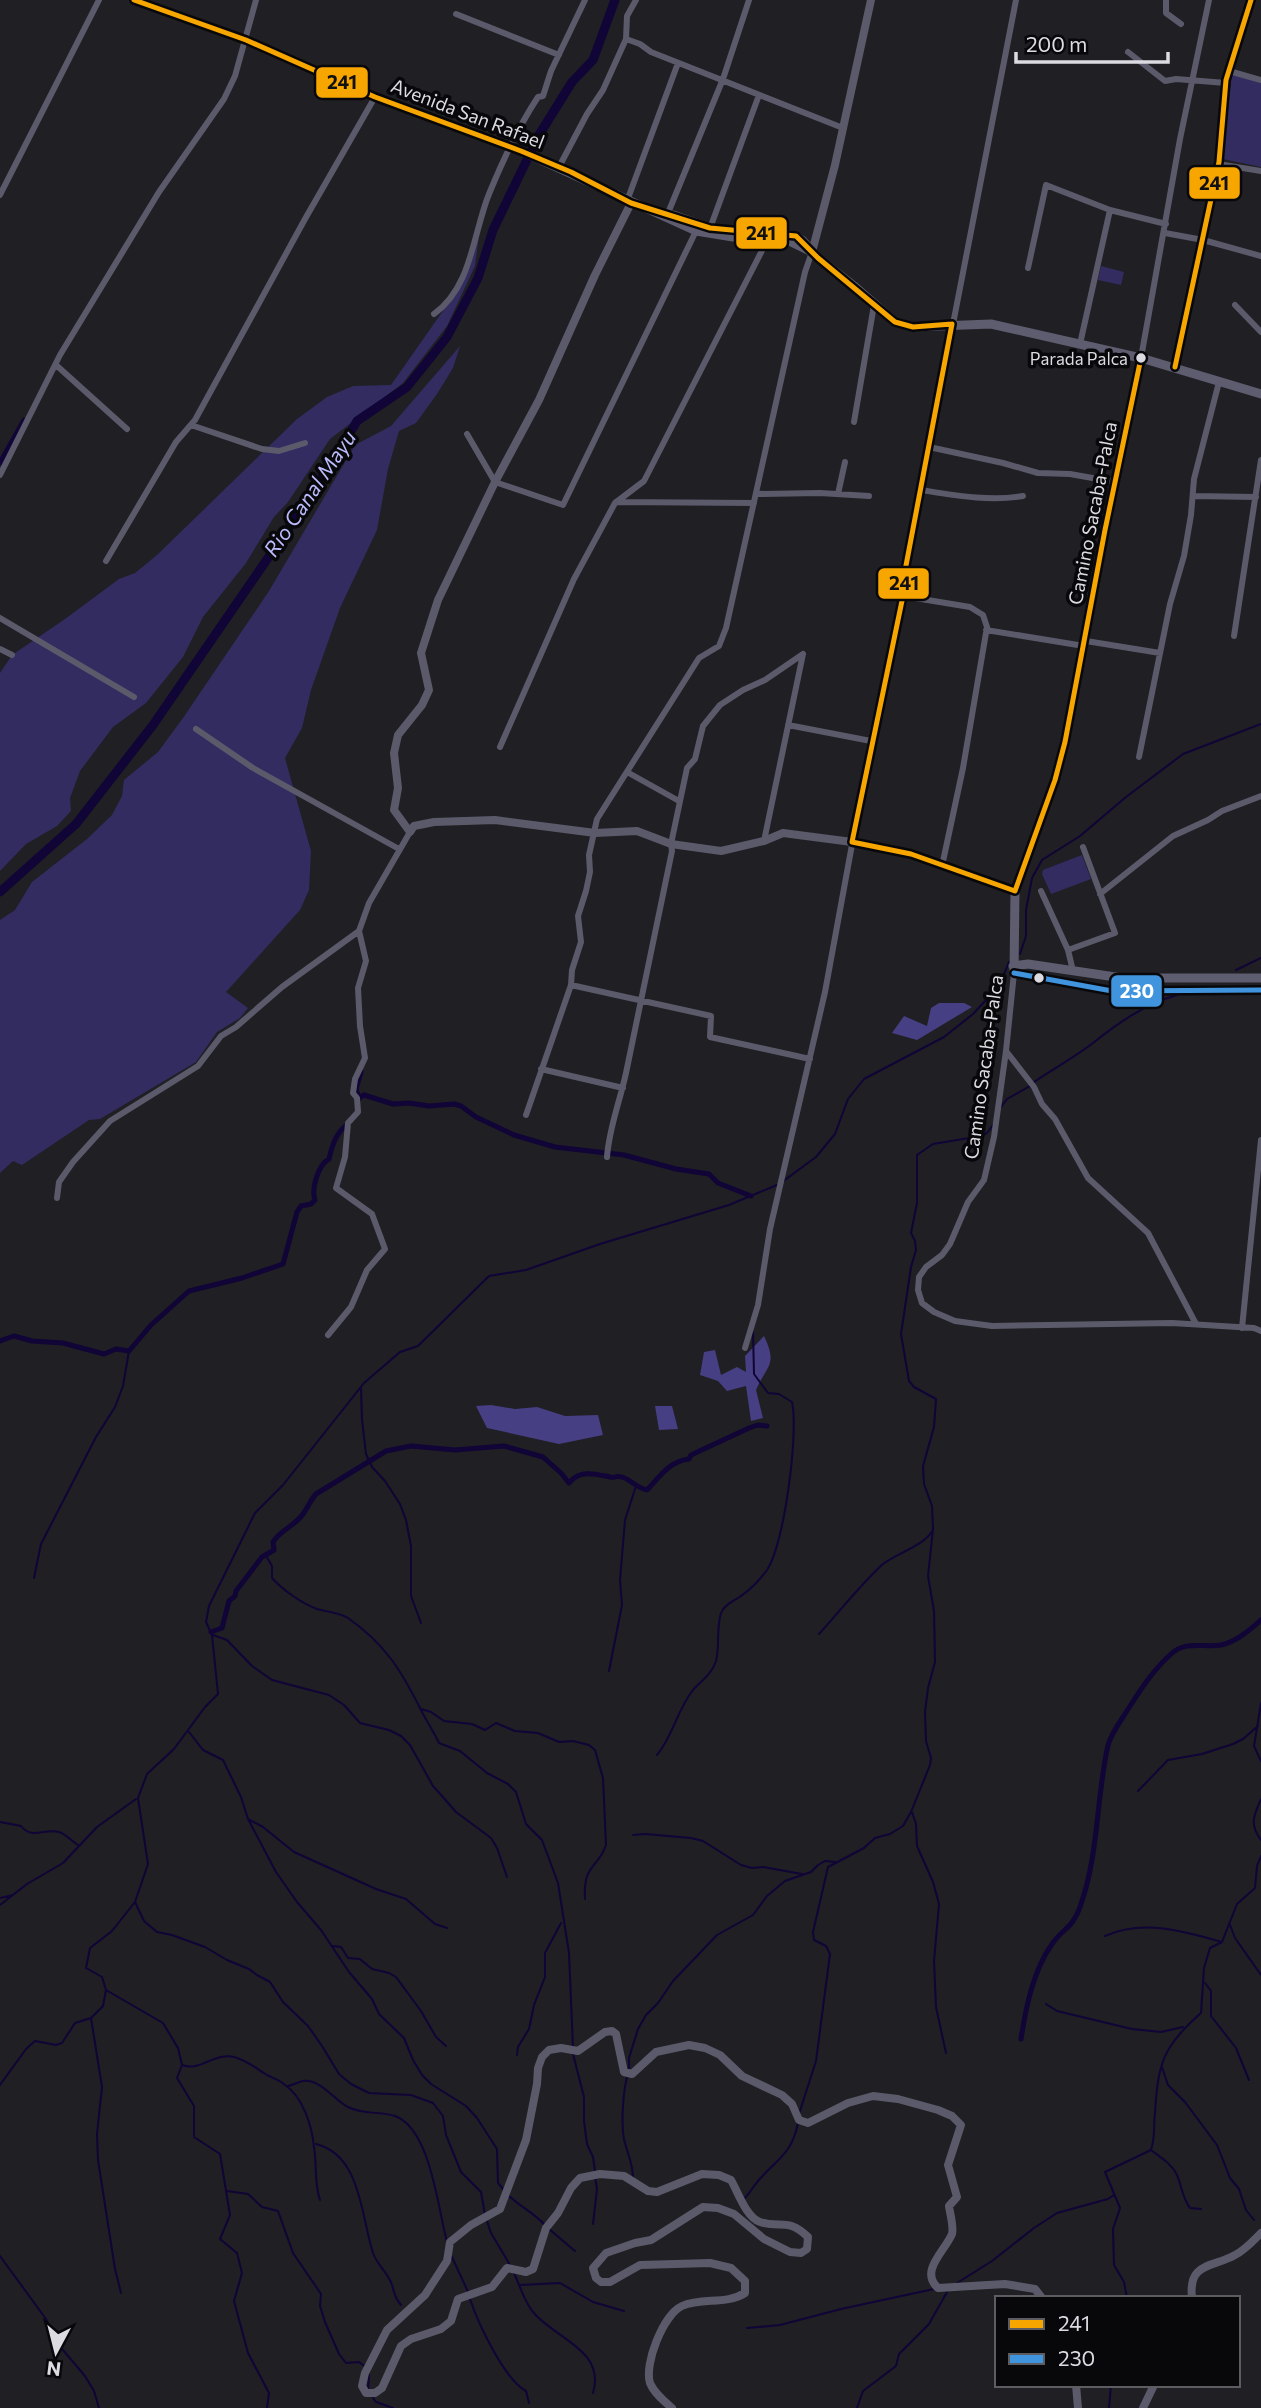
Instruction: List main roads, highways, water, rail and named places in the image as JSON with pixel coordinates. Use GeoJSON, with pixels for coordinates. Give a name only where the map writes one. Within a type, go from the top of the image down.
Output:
{"type":"FeatureCollection","features":[{"type":"Feature","properties":{"kind":"main road","name":"Avenida San Rafael"},"geometry":{"type":"LineString","coordinates":[[134,0],[246,40],[375,97],[542,160],[696,231],[709,231]]}},
{"type":"Feature","properties":{"kind":"main road","name":"Avenida San Rafael"},"geometry":{"type":"LineString","coordinates":[[629,202],[733,237],[770,235],[787,240],[812,252],[895,322],[913,327],[991,324],[1141,358],[1261,394]]}},
{"type":"Feature","properties":{"kind":"main road","name":"Camino Sacaba-Palca"},"geometry":{"type":"LineString","coordinates":[[1014,969],[1014,891],[1055,780],[1065,742],[1141,358]]}},
{"type":"Feature","properties":{"kind":"main road"},"geometry":{"type":"LineString","coordinates":[[1014,969],[1028,964],[1122,978],[1261,978]]}},
{"type":"Feature","properties":{"kind":"main road"},"geometry":{"type":"LineString","coordinates":[[1014,969],[1112,991],[1261,990]]}},
{"type":"Feature","properties":{"kind":"waterway","name":"Rio Canal Mayu"},"geometry":{"type":"LineString","coordinates":[[0,892],[76,824],[153,725],[281,539],[357,421],[407,387],[447,337],[478,278],[493,230],[539,135],[572,82],[593,60],[615,0]]}},
{"type":"Feature","properties":{"kind":"waterway"},"geometry":{"type":"LineString","coordinates":[[0,463],[24,420]]}},
{"type":"Feature","properties":{"kind":"waterway"},"geometry":{"type":"LineString","coordinates":[[1020,954],[1026,936],[1026,910],[1032,878],[1042,860],[1080,836],[1183,754],[1261,724]]}},
{"type":"Feature","properties":{"kind":"waterway"},"geometry":{"type":"LineString","coordinates":[[1236,970],[1261,958]]}},
{"type":"Feature","properties":{"kind":"waterway"},"geometry":{"type":"LineString","coordinates":[[782,1182],[816,1157],[835,1134],[848,1099],[864,1079],[944,1037],[973,1014],[999,986],[1009,962]]}},
{"type":"Feature","properties":{"kind":"waterway"},"geometry":{"type":"LineString","coordinates":[[1034,1082],[1132,1015],[1177,995]]}},
{"type":"Feature","properties":{"kind":"waterway"},"geometry":{"type":"LineString","coordinates":[[359,1099],[356,1089],[361,1072]]}},
{"type":"Feature","properties":{"kind":"waterway"},"geometry":{"type":"LineString","coordinates":[[1001,1107],[1007,1099],[1030,1086]]}},
{"type":"Feature","properties":{"kind":"waterway"},"geometry":{"type":"LineString","coordinates":[[359,1098],[364,1095],[393,1104],[454,1104],[514,1135],[555,1147],[624,1155],[676,1169],[709,1174],[718,1183],[751,1196]]}},
{"type":"Feature","properties":{"kind":"waterway"},"geometry":{"type":"LineString","coordinates":[[0,1341],[14,1336],[32,1341],[63,1343],[104,1354],[116,1349],[129,1351],[151,1325],[189,1291],[242,1278],[283,1264],[297,1212],[301,1206],[311,1204],[315,1200],[316,1178],[329,1159],[338,1135],[348,1124]]}},
{"type":"Feature","properties":{"kind":"waterway"},"geometry":{"type":"LineString","coordinates":[[799,2114],[816,2061],[830,1954],[826,1946],[814,1940],[813,1932],[828,1867],[864,1848],[875,1838],[890,1834],[903,1826],[931,1758],[926,1741],[925,1712],[935,1662],[934,1611],[928,1576],[933,1529],[932,1506],[924,1484],[923,1466],[934,1427],[936,1399],[914,1387],[909,1381],[901,1334],[916,1250],[911,1233],[917,1203],[917,1155],[933,1144],[981,1136],[993,1125]]}},
{"type":"Feature","properties":{"kind":"waterway"},"geometry":{"type":"LineString","coordinates":[[267,2408],[269,2393],[248,2353],[234,2301],[242,2273],[237,2253],[220,2239],[230,2215],[220,2154],[194,2137],[194,2106],[177,2078],[182,2065],[178,2048],[163,2023],[106,1990],[102,1977],[86,1968],[90,1948],[112,1931],[135,1902],[148,1864],[138,1798],[147,1774],[174,1749],[218,1694],[212,1635],[206,1622],[209,1606],[255,1513],[283,1485],[364,1383],[400,1352],[418,1346],[489,1276],[526,1270],[600,1244],[729,1205],[777,1185]]}},
{"type":"Feature","properties":{"kind":"waterway"},"geometry":{"type":"LineString","coordinates":[[657,1755],[693,1690],[714,1666],[721,1613],[765,1573],[779,1538],[792,1462],[794,1417],[792,1402],[779,1394],[768,1393],[754,1374],[753,1332]]}},
{"type":"Feature","properties":{"kind":"waterway"},"geometry":{"type":"LineString","coordinates":[[34,1578],[41,1544],[96,1437],[115,1407],[123,1386],[129,1351]]}},
{"type":"Feature","properties":{"kind":"waterway"},"geometry":{"type":"LineString","coordinates":[[361,1387],[366,1454],[372,1467],[400,1504],[406,1520],[411,1546],[411,1596],[421,1623]]}},
{"type":"Feature","properties":{"kind":"waterway"},"geometry":{"type":"LineString","coordinates":[[211,1632],[222,1628],[229,1601],[236,1591],[262,1557],[274,1550],[273,1542],[300,1518],[316,1494],[386,1451],[411,1446],[455,1450],[504,1446],[543,1457],[569,1483],[583,1474],[617,1476],[647,1490],[676,1463],[749,1428],[767,1426]]}},
{"type":"Feature","properties":{"kind":"waterway"},"geometry":{"type":"LineString","coordinates":[[609,1671],[622,1605],[620,1580],[625,1520],[636,1486]]}},
{"type":"Feature","properties":{"kind":"waterway"},"geometry":{"type":"LineString","coordinates":[[819,1634],[883,1564],[923,1541],[933,1530]]}},
{"type":"Feature","properties":{"kind":"waterway"},"geometry":{"type":"LineString","coordinates":[[265,1554],[272,1566],[272,1578],[287,1592],[317,1609],[348,1618],[382,1648],[406,1682],[439,1743],[460,1751],[516,1792],[526,1824],[542,1840],[558,1883],[569,1953],[573,2048]]}},
{"type":"Feature","properties":{"kind":"waterway"},"geometry":{"type":"LineString","coordinates":[[1021,2039],[1035,1977],[1052,1944],[1071,1924],[1080,1907],[1091,1867],[1104,1765],[1114,1731],[1145,1684],[1171,1654],[1183,1647],[1227,1643],[1243,1635],[1261,1620]]}},
{"type":"Feature","properties":{"kind":"waterway"},"geometry":{"type":"LineString","coordinates":[[213,1635],[227,1640],[252,1666],[272,1680],[329,1695],[344,1705],[360,1723],[401,1736],[410,1745],[433,1786],[456,1812],[491,1838],[507,1877]]}},
{"type":"Feature","properties":{"kind":"waterway"},"geometry":{"type":"LineString","coordinates":[[1261,1703],[1254,1746],[1261,1761]]}},
{"type":"Feature","properties":{"kind":"waterway"},"geometry":{"type":"LineString","coordinates":[[421,1709],[444,1721],[472,1724],[485,1730],[496,1723],[515,1731],[538,1733],[559,1742],[573,1741],[589,1745],[595,1750],[603,1778],[606,1845],[586,1879],[585,1899]]}},
{"type":"Feature","properties":{"kind":"waterway"},"geometry":{"type":"LineString","coordinates":[[1138,1791],[1168,1760],[1202,1754],[1233,1744],[1258,1726]]}},
{"type":"Feature","properties":{"kind":"waterway"},"geometry":{"type":"LineString","coordinates":[[189,1732],[203,1750],[223,1760],[241,1797],[248,1819],[276,1872],[372,1999],[379,2014],[404,2038],[422,2075],[431,2084],[466,2106],[477,2118],[497,2149],[498,2183],[503,2189]]}},
{"type":"Feature","properties":{"kind":"waterway"},"geometry":{"type":"LineString","coordinates":[[0,1905],[27,1884],[63,1863],[97,1827],[136,1799]]}},
{"type":"Feature","properties":{"kind":"waterway"},"geometry":{"type":"LineString","coordinates":[[1261,1799],[1254,1819],[1255,1829],[1261,1840]]}},
{"type":"Feature","properties":{"kind":"waterway"},"geometry":{"type":"LineString","coordinates":[[912,1812],[916,1824],[917,1846],[933,1882],[939,1904],[934,1961],[936,2007],[946,2053]]}},
{"type":"Feature","properties":{"kind":"waterway"},"geometry":{"type":"LineString","coordinates":[[248,1819],[263,1827],[294,1852],[376,1889],[406,1899],[435,1924],[447,1928]]}},
{"type":"Feature","properties":{"kind":"waterway"},"geometry":{"type":"LineString","coordinates":[[0,1822],[21,1826],[34,1833],[59,1832],[78,1845]]}},
{"type":"Feature","properties":{"kind":"waterway"},"geometry":{"type":"LineString","coordinates":[[633,1835],[691,1838],[703,1841],[741,1865],[802,1874]]}},
{"type":"Feature","properties":{"kind":"waterway"},"geometry":{"type":"LineString","coordinates":[[1127,2296],[1124,2282],[1114,2265],[1113,2229],[1120,2208],[1105,2172],[1151,2150],[1158,2081],[1165,2057],[1178,2036],[1201,2013],[1204,1968],[1210,1948],[1222,1942],[1237,1904],[1255,1888],[1261,1856]]}},
{"type":"Feature","properties":{"kind":"waterway"},"geometry":{"type":"LineString","coordinates":[[629,2069],[629,2058],[638,2029],[646,2015],[673,1981],[717,1935],[753,1915],[767,1896],[785,1881],[811,1872],[825,1861],[835,1862]]}},
{"type":"Feature","properties":{"kind":"waterway"},"geometry":{"type":"LineString","coordinates":[[0,1898],[13,1895]]}},
{"type":"Feature","properties":{"kind":"waterway"},"geometry":{"type":"LineString","coordinates":[[135,1902],[144,1921],[157,1932],[205,1947],[270,1982],[283,2002],[308,2026],[339,2074],[351,2084],[369,2093],[411,2095],[433,2103],[443,2116],[446,2135],[461,2172],[481,2192],[485,2215]]}},
{"type":"Feature","properties":{"kind":"waterway"},"geometry":{"type":"LineString","coordinates":[[517,2055],[518,2047],[529,2029],[534,2005],[545,1977],[545,1953],[561,1923]]}},
{"type":"Feature","properties":{"kind":"waterway"},"geometry":{"type":"LineString","coordinates":[[1230,1925],[1235,1938],[1261,1975]]}},
{"type":"Feature","properties":{"kind":"waterway"},"geometry":{"type":"LineString","coordinates":[[1105,1936],[1134,1928],[1164,1928],[1222,1942]]}},
{"type":"Feature","properties":{"kind":"waterway"},"geometry":{"type":"LineString","coordinates":[[333,1946],[341,1947],[348,1958],[360,1959],[372,1969],[396,1977],[436,2037],[446,2046]]}},
{"type":"Feature","properties":{"kind":"waterway"},"geometry":{"type":"LineString","coordinates":[[1205,1983],[1211,1991],[1211,2016],[1236,2048],[1249,2080]]}},
{"type":"Feature","properties":{"kind":"waterway"},"geometry":{"type":"LineString","coordinates":[[0,2085],[35,2041],[56,2045],[62,2043],[75,2023],[91,2018],[103,2006],[106,1990]]}},
{"type":"Feature","properties":{"kind":"waterway"},"geometry":{"type":"LineString","coordinates":[[1046,2004],[1057,2011],[1132,2029],[1161,2032],[1183,2027]]}},
{"type":"Feature","properties":{"kind":"waterway"},"geometry":{"type":"LineString","coordinates":[[91,2018],[102,2087],[97,2134],[98,2160],[121,2293]]}},
{"type":"Feature","properties":{"kind":"waterway"},"geometry":{"type":"LineString","coordinates":[[573,2054],[584,2097],[587,2144],[595,2171]]}},
{"type":"Feature","properties":{"kind":"waterway"},"geometry":{"type":"LineString","coordinates":[[182,2065],[195,2066],[220,2057],[234,2057],[279,2080],[291,2090],[302,2104],[311,2130],[320,2200]]}},
{"type":"Feature","properties":{"kind":"waterway"},"geometry":{"type":"LineString","coordinates":[[1162,2067],[1168,2085],[1185,2102],[1217,2145],[1230,2178],[1239,2189],[1246,2210],[1254,2220]]}},
{"type":"Feature","properties":{"kind":"waterway"},"geometry":{"type":"LineString","coordinates":[[627,2077],[623,2125],[633,2178]]}},
{"type":"Feature","properties":{"kind":"waterway"},"geometry":{"type":"LineString","coordinates":[[288,2086],[310,2081],[348,2107],[395,2116],[407,2124],[425,2153],[447,2242]]}},
{"type":"Feature","properties":{"kind":"waterway"},"geometry":{"type":"LineString","coordinates":[[744,2199],[788,2149],[798,2123]]}},
{"type":"Feature","properties":{"kind":"waterway"},"geometry":{"type":"LineString","coordinates":[[316,2144],[331,2150],[351,2174],[362,2205],[373,2253],[401,2305]]}},
{"type":"Feature","properties":{"kind":"waterway"},"geometry":{"type":"LineString","coordinates":[[1151,2150],[1175,2171],[1190,2208],[1201,2209]]}},
{"type":"Feature","properties":{"kind":"waterway"},"geometry":{"type":"LineString","coordinates":[[593,2224],[597,2189],[595,2177]]}},
{"type":"Feature","properties":{"kind":"waterway"},"geometry":{"type":"LineString","coordinates":[[227,2191],[248,2194],[262,2207],[278,2211],[293,2253],[321,2294],[320,2306],[339,2354],[346,2363],[359,2362],[366,2367]]}},
{"type":"Feature","properties":{"kind":"waterway"},"geometry":{"type":"LineString","coordinates":[[957,2283],[1057,2213],[1114,2195]]}},
{"type":"Feature","properties":{"kind":"waterway"},"geometry":{"type":"LineString","coordinates":[[509,2196],[545,2225]]}},
{"type":"Feature","properties":{"kind":"waterway"},"geometry":{"type":"LineString","coordinates":[[487,2221],[510,2265]]}},
{"type":"Feature","properties":{"kind":"waterway"},"geometry":{"type":"LineString","coordinates":[[549,2229],[575,2251]]}},
{"type":"Feature","properties":{"kind":"waterway"},"geometry":{"type":"LineString","coordinates":[[0,2256],[46,2319],[57,2343],[85,2376],[94,2391],[99,2408]]}},
{"type":"Feature","properties":{"kind":"waterway"},"geometry":{"type":"LineString","coordinates":[[452,2257],[469,2294]]}},
{"type":"Feature","properties":{"kind":"waterway"},"geometry":{"type":"LineString","coordinates":[[514,2273],[533,2312],[586,2356],[595,2378],[593,2393]]}},
{"type":"Feature","properties":{"kind":"waterway"},"geometry":{"type":"LineString","coordinates":[[520,2285],[560,2283],[593,2302],[624,2311]]}},
{"type":"Feature","properties":{"kind":"waterway"},"geometry":{"type":"LineString","coordinates":[[747,2328],[780,2325],[934,2289]]}},
{"type":"Feature","properties":{"kind":"waterway"},"geometry":{"type":"LineString","coordinates":[[857,2408],[863,2391],[896,2366],[899,2354],[929,2324],[947,2292]]}},
{"type":"Feature","properties":{"kind":"waterway"},"geometry":{"type":"LineString","coordinates":[[470,2299],[493,2350],[509,2375],[526,2391],[529,2403]]}},
{"type":"Feature","properties":{"kind":"waterway"},"geometry":{"type":"LineString","coordinates":[[368,2390],[369,2375]]}},
{"type":"Feature","properties":{"kind":"waterway"},"geometry":{"type":"LineString","coordinates":[[1109,2408],[1111,2387]]}},
{"type":"Feature","properties":{"kind":"waterway"},"geometry":{"type":"LineString","coordinates":[[373,2398],[376,2402],[393,2408]]}},
{"type":"Feature","properties":{"kind":"place","name":"Parada Palca"},"geometry":{"type":"Point","coordinates":[1141,358]}}]}
